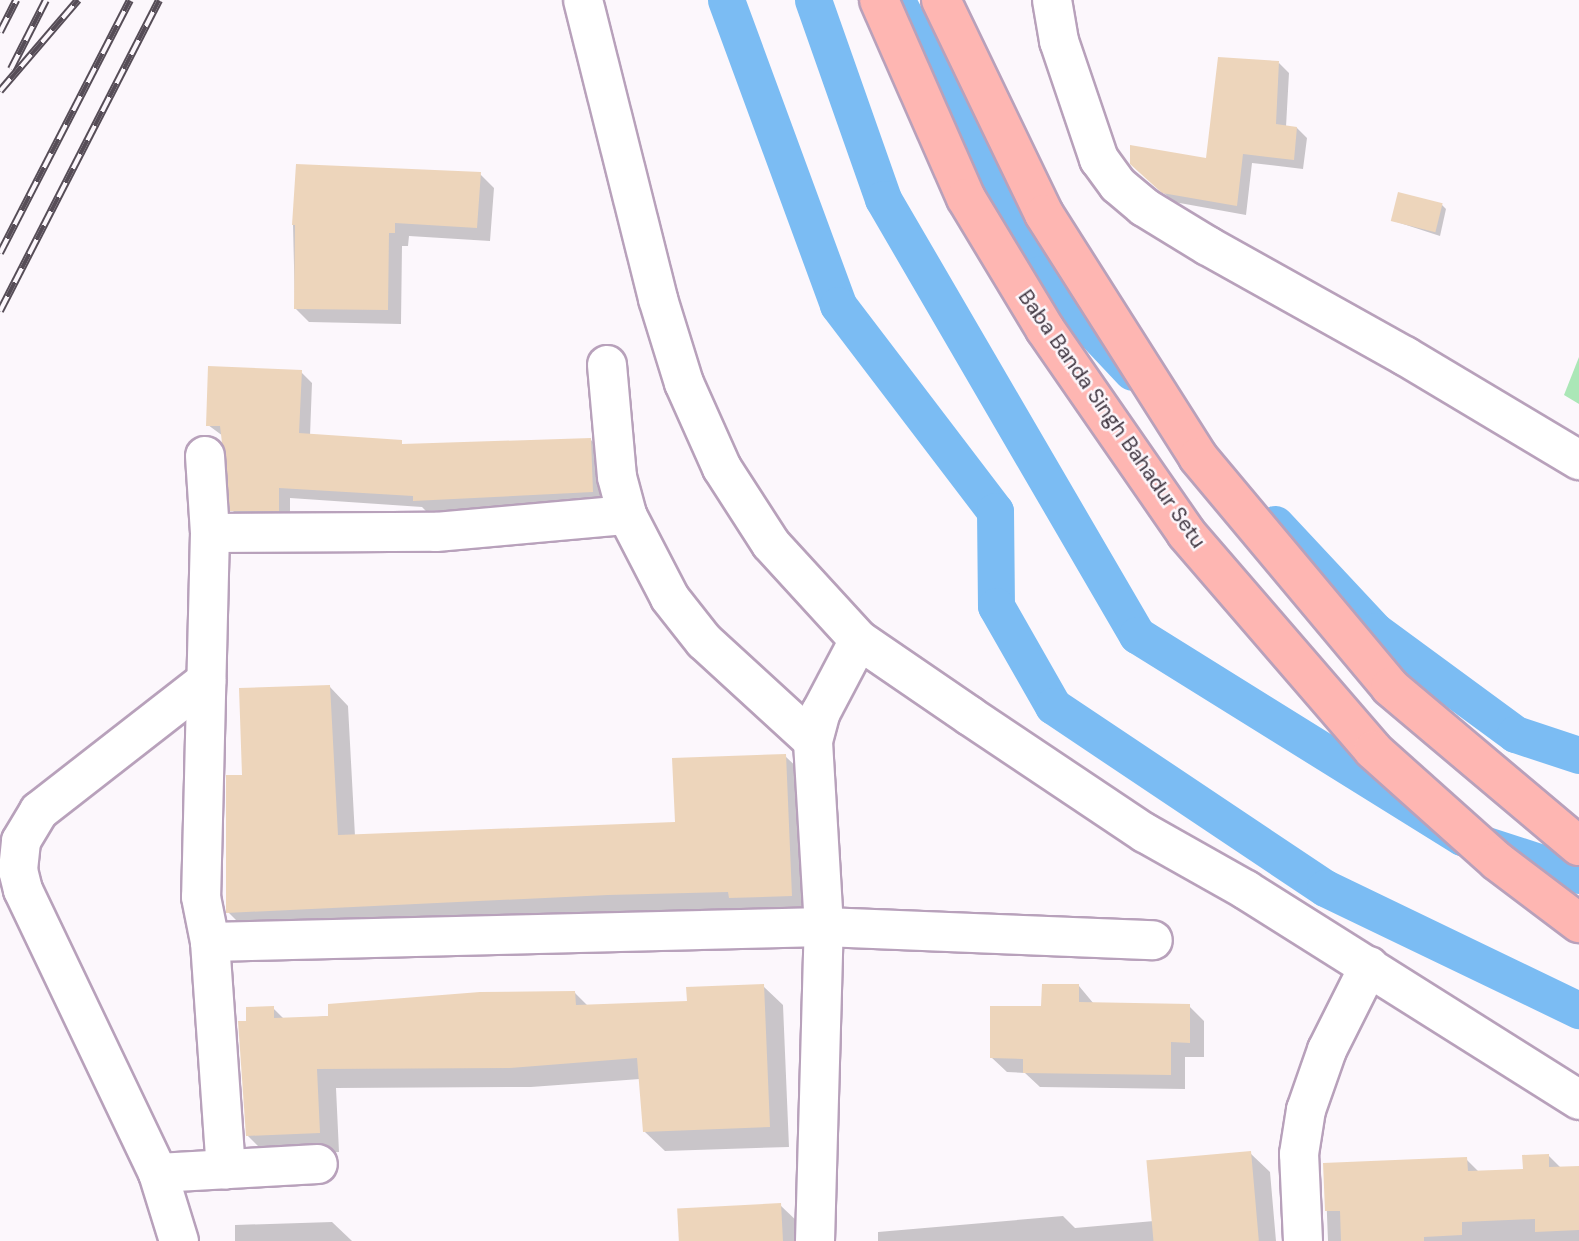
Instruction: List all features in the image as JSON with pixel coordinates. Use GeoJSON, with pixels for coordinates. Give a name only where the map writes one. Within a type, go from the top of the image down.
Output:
{"type":"FeatureCollection","features":[{"type":"Feature","properties":{"kind":"highway","name":"Baba Banda Singh Bahadur Setu"},"geometry":{"type":"LineString","coordinates":[[879,0],[966,198],[1045,329],[1186,533],[1373,750],[1497,861],[1579,923]]}},
{"type":"Feature","properties":{"kind":"highway"},"geometry":{"type":"LineString","coordinates":[[942,0],[1044,214],[1198,457],[1390,687],[1579,846]]}},
{"type":"Feature","properties":{"kind":"street"},"geometry":{"type":"LineString","coordinates":[[583,0],[658,299],[684,383],[722,468],[771,544],[859,640],[1145,833],[1368,965],[1579,1100]]}},
{"type":"Feature","properties":{"kind":"street"},"geometry":{"type":"LineString","coordinates":[[1052,0],[1059,41],[1099,159],[1118,186],[1144,207],[1208,246],[1405,356],[1579,460]]}},
{"type":"Feature","properties":{"kind":"street"},"geometry":{"type":"LineString","coordinates":[[607,365],[617,477],[627,515],[670,598],[704,641],[813,741]]}},
{"type":"Feature","properties":{"kind":"street"},"geometry":{"type":"LineString","coordinates":[[205,456],[210,533],[201,897],[210,942],[226,1169]]}},
{"type":"Feature","properties":{"kind":"street"},"geometry":{"type":"LineString","coordinates":[[210,533],[436,532],[627,515]]}},
{"type":"Feature","properties":{"kind":"street"},"geometry":{"type":"LineString","coordinates":[[816,1241],[824,927],[813,741],[821,712],[859,640]]}},
{"type":"Feature","properties":{"kind":"street"},"geometry":{"type":"LineString","coordinates":[[179,1241],[158,1173],[23,890],[9,874],[21,841],[39,811],[206,681]]}},
{"type":"Feature","properties":{"kind":"street"},"geometry":{"type":"LineString","coordinates":[[210,942],[824,927],[1153,940]]}},
{"type":"Feature","properties":{"kind":"street"},"geometry":{"type":"LineString","coordinates":[[1303,1241],[1299,1154],[1306,1110],[1327,1050],[1368,965]]}},
{"type":"Feature","properties":{"kind":"street"},"geometry":{"type":"LineString","coordinates":[[158,1173],[318,1164]]}},
{"type":"Feature","properties":{"kind":"green space"},"geometry":{"type":"Polygon","coordinates":[[[1579,357],[1579,404],[1564,395],[1579,357]]]}},
{"type":"Feature","properties":{"kind":"building"},"geometry":{"type":"Polygon","coordinates":[[[1218,57],[1279,61],[1276,124],[1297,127],[1294,160],[1243,154],[1237,206],[1162,193],[1130,164],[1130,145],[1206,158],[1218,57]]]}},
{"type":"Feature","properties":{"kind":"building"},"geometry":{"type":"Polygon","coordinates":[[[296,164],[481,172],[477,228],[395,223],[395,233],[389,233],[388,310],[294,309],[295,225],[292,225],[296,164]]]}},
{"type":"Feature","properties":{"kind":"building"},"geometry":{"type":"Polygon","coordinates":[[[1398,192],[1443,203],[1435,232],[1391,221],[1398,192]]]}},
{"type":"Feature","properties":{"kind":"building"},"geometry":{"type":"Polygon","coordinates":[[[208,366],[302,370],[299,433],[402,440],[402,444],[591,438],[593,492],[413,501],[413,496],[279,488],[279,511],[230,511],[220,426],[206,426],[208,366]]]}},
{"type":"Feature","properties":{"kind":"building"},"geometry":{"type":"Polygon","coordinates":[[[330,685],[338,835],[675,822],[672,758],[786,754],[792,896],[729,898],[728,892],[608,895],[226,913],[226,775],[242,775],[239,688],[330,685]]]}},
{"type":"Feature","properties":{"kind":"building"},"geometry":{"type":"Polygon","coordinates":[[[764,984],[770,1127],[643,1132],[637,1058],[510,1068],[317,1069],[320,1133],[246,1136],[238,1021],[246,1021],[246,1007],[274,1006],[274,1018],[328,1016],[328,1004],[480,992],[575,991],[576,1005],[687,1001],[686,987],[764,984]]]}},
{"type":"Feature","properties":{"kind":"building"},"geometry":{"type":"Polygon","coordinates":[[[1042,984],[1079,984],[1079,1002],[1190,1004],[1190,1043],[1171,1042],[1171,1075],[1023,1073],[1023,1059],[990,1058],[990,1006],[1041,1006],[1042,984]]]}},
{"type":"Feature","properties":{"kind":"building"},"geometry":{"type":"Polygon","coordinates":[[[1251,1151],[1259,1241],[1153,1241],[1146,1160],[1251,1151]]]}},
{"type":"Feature","properties":{"kind":"building"},"geometry":{"type":"Polygon","coordinates":[[[1549,1154],[1549,1167],[1579,1166],[1579,1230],[1535,1232],[1535,1219],[1462,1222],[1462,1235],[1424,1237],[1424,1241],[1341,1241],[1340,1211],[1325,1211],[1323,1163],[1467,1157],[1468,1171],[1523,1169],[1522,1155],[1549,1154]]]}},
{"type":"Feature","properties":{"kind":"building"},"geometry":{"type":"Polygon","coordinates":[[[781,1203],[783,1241],[679,1241],[677,1208],[781,1203]]]}},
{"type":"Feature","properties":{"kind":"waterway"},"geometry":{"type":"LineString","coordinates":[[726,0],[838,305],[995,511],[996,606],[1053,706],[1325,888],[1579,1010]]}},
{"type":"Feature","properties":{"kind":"waterway"},"geometry":{"type":"LineString","coordinates":[[813,0],[883,199],[1137,635],[1462,837],[1579,875]]}},
{"type":"Feature","properties":{"kind":"waterway"},"geometry":{"type":"LineString","coordinates":[[897,1],[1040,274],[1132,372]]}},
{"type":"Feature","properties":{"kind":"waterway"},"geometry":{"type":"LineString","coordinates":[[1275,524],[1375,631],[1515,734],[1579,755]]}},
{"type":"Feature","properties":{"kind":"railway"},"geometry":{"type":"LineString","coordinates":[[0,32],[16,0]]}},
{"type":"Feature","properties":{"kind":"railway"},"geometry":{"type":"LineString","coordinates":[[11,69],[46,0]]}},
{"type":"Feature","properties":{"kind":"railway"},"geometry":{"type":"LineString","coordinates":[[0,91],[78,0]]}},
{"type":"Feature","properties":{"kind":"railway"},"geometry":{"type":"LineString","coordinates":[[0,253],[130,0]]}},
{"type":"Feature","properties":{"kind":"railway"},"geometry":{"type":"LineString","coordinates":[[0,311],[159,0]]}}]}
